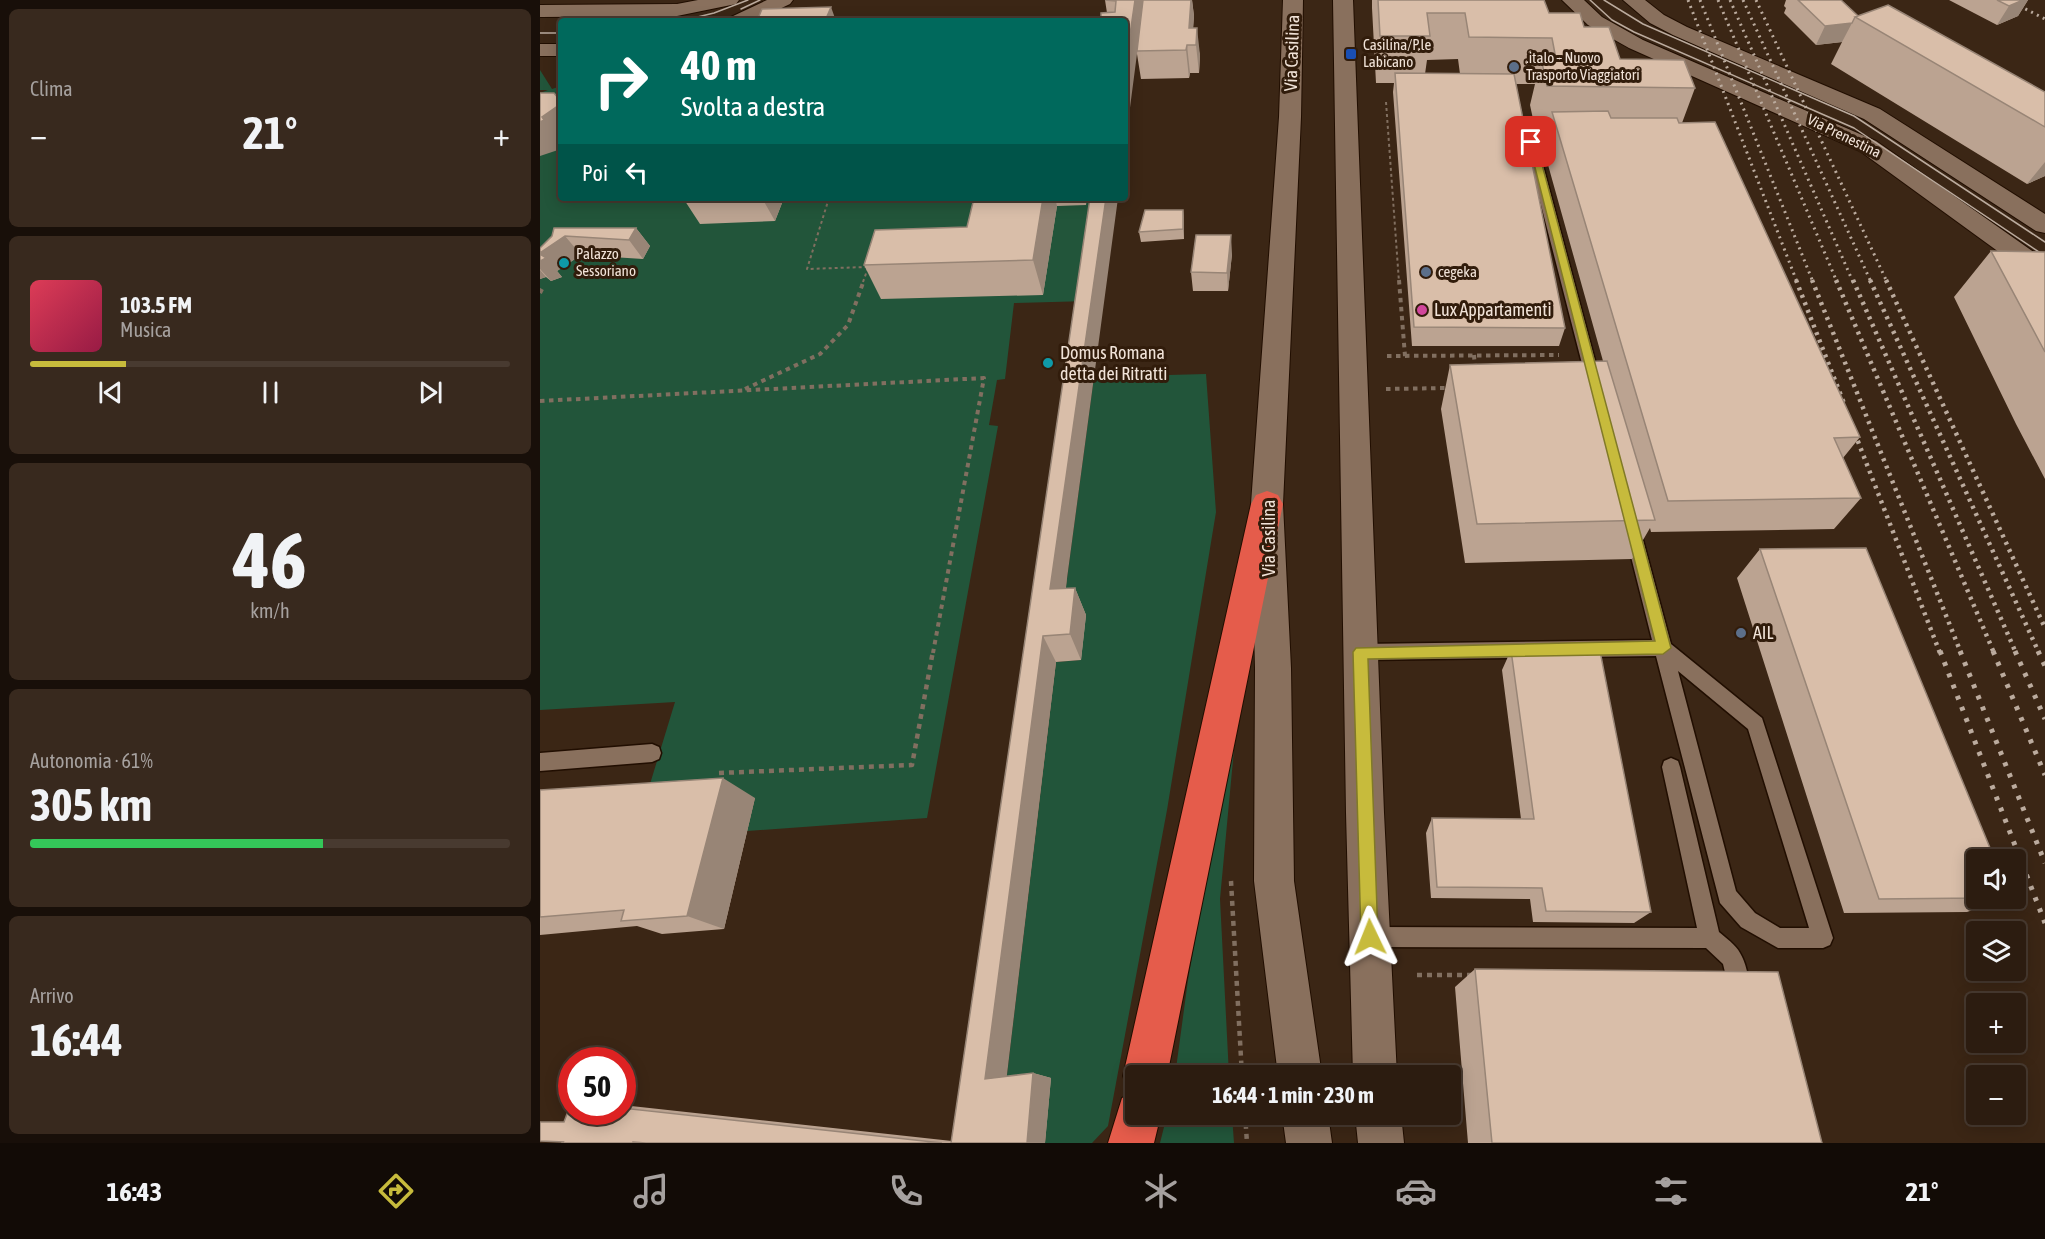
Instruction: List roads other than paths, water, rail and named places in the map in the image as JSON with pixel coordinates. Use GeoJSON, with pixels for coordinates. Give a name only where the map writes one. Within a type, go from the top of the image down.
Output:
{"type":"FeatureCollection","features":[{"type":"Feature","properties":{"kind":"highway"},"geometry":{"type":"LineString","coordinates":[[1147,1065],[1268,504]]}},
{"type":"Feature","properties":{"kind":"highway"},"geometry":{"type":"LineString","coordinates":[[1131,1143],[1135,1125]]}},
{"type":"Feature","properties":{"kind":"main road"},"geometry":{"type":"LineString","coordinates":[[540,11],[688,9],[729,0]]}},
{"type":"Feature","properties":{"kind":"main road","name":"Via Casilina"},"geometry":{"type":"LineString","coordinates":[[1293,0],[1290,117],[1268,504],[1273,668],[1274,881],[1299,1065]]}},
{"type":"Feature","properties":{"kind":"main road"},"geometry":{"type":"LineString","coordinates":[[1343,0],[1375,1065]]}},
{"type":"Feature","properties":{"kind":"main road","name":"Via Prenestina"},"geometry":{"type":"LineString","coordinates":[[1572,0],[1595,21],[1621,36],[1868,146],[2045,273]]}},
{"type":"Feature","properties":{"kind":"main road","name":"Via Prenestina"},"geometry":{"type":"LineString","coordinates":[[1635,2],[1657,19],[1680,31],[1872,114],[2045,225]]}},
{"type":"Feature","properties":{"kind":"main road"},"geometry":{"type":"LineString","coordinates":[[745,18],[777,4]]}},
{"type":"Feature","properties":{"kind":"main road"},"geometry":{"type":"LineString","coordinates":[[540,50],[558,50]]}},
{"type":"Feature","properties":{"kind":"main road"},"geometry":{"type":"LineString","coordinates":[[1307,1125],[1309,1143]]}},
{"type":"Feature","properties":{"kind":"main road"},"geometry":{"type":"LineString","coordinates":[[1379,1125],[1381,1143]]}},
{"type":"Feature","properties":{"kind":"lane"},"geometry":{"type":"LineString","coordinates":[[1531,142],[1598,397]]}},
{"type":"Feature","properties":{"kind":"lane"},"geometry":{"type":"LineString","coordinates":[[1361,652],[1663,648],[1756,724],[1823,938],[1778,938],[1748,920],[1727,896],[1663,648],[1628,511]]}},
{"type":"Feature","properties":{"kind":"lane"},"geometry":{"type":"LineString","coordinates":[[540,762],[652,753]]}},
{"type":"Feature","properties":{"kind":"lane"},"geometry":{"type":"LineString","coordinates":[[1671,767],[1710,938],[1732,958],[1746,1016]]}},
{"type":"Feature","properties":{"kind":"lane"},"geometry":{"type":"LineString","coordinates":[[1370,937],[1710,938]]}},
{"type":"Feature","properties":{"kind":"tram line"},"geometry":{"type":"LineString","coordinates":[[693,18],[748,0]]}},
{"type":"Feature","properties":{"kind":"tram line"},"geometry":{"type":"LineString","coordinates":[[741,9],[760,0]]}},
{"type":"Feature","properties":{"kind":"tram line"},"geometry":{"type":"LineString","coordinates":[[1590,0],[1612,20],[1634,32],[1854,128],[2045,256]]}},
{"type":"Feature","properties":{"kind":"tram line"},"geometry":{"type":"LineString","coordinates":[[1604,0],[1643,24],[1854,116],[2045,242]]}},
{"type":"Feature","properties":{"kind":"tram line"},"geometry":{"type":"LineString","coordinates":[[540,33],[558,33]]}},
{"type":"Feature","properties":{"kind":"railway"},"geometry":{"type":"LineString","coordinates":[[1688,0],[1797,282]]}},
{"type":"Feature","properties":{"kind":"railway"},"geometry":{"type":"LineString","coordinates":[[1700,0],[1813,282]]}},
{"type":"Feature","properties":{"kind":"railway"},"geometry":{"type":"LineString","coordinates":[[1718,0],[1837,282]]}},
{"type":"Feature","properties":{"kind":"railway"},"geometry":{"type":"LineString","coordinates":[[1730,0],[1853,282]]}},
{"type":"Feature","properties":{"kind":"railway"},"geometry":{"type":"LineString","coordinates":[[1743,0],[1871,282]]}},
{"type":"Feature","properties":{"kind":"railway"},"geometry":{"type":"LineString","coordinates":[[1756,0],[1887,282]]}},
{"type":"Feature","properties":{"kind":"railway"},"geometry":{"type":"LineString","coordinates":[[2008,0],[2045,19]]}},
{"type":"Feature","properties":{"kind":"railway"},"geometry":{"type":"LineString","coordinates":[[1796,280],[1845,406]]}},
{"type":"Feature","properties":{"kind":"railway"},"geometry":{"type":"LineString","coordinates":[[1812,280],[1961,653]]}},
{"type":"Feature","properties":{"kind":"railway"},"geometry":{"type":"LineString","coordinates":[[1836,280],[1994,653]]}},
{"type":"Feature","properties":{"kind":"railway"},"geometry":{"type":"LineString","coordinates":[[1853,280],[2016,653]]}},
{"type":"Feature","properties":{"kind":"railway"},"geometry":{"type":"LineString","coordinates":[[1870,280],[2039,653]]}},
{"type":"Feature","properties":{"kind":"railway"},"geometry":{"type":"LineString","coordinates":[[1886,280],[2045,628]]}},
{"type":"Feature","properties":{"kind":"railway"},"geometry":{"type":"LineString","coordinates":[[1852,426],[1940,653]]}},
{"type":"Feature","properties":{"kind":"railway"},"geometry":{"type":"LineString","coordinates":[[1940,651],[2045,923]]}},
{"type":"Feature","properties":{"kind":"railway"},"geometry":{"type":"LineString","coordinates":[[1960,651],[2045,863]]}},
{"type":"Feature","properties":{"kind":"railway"},"geometry":{"type":"LineString","coordinates":[[1993,651],[2045,775]]}},
{"type":"Feature","properties":{"kind":"railway"},"geometry":{"type":"LineString","coordinates":[[2015,651],[2045,719]]}},
{"type":"Feature","properties":{"kind":"railway"},"geometry":{"type":"LineString","coordinates":[[2038,651],[2045,666]]}},
{"type":"Feature","properties":{"kind":"place","name":"Casilina/P.le Labicano"},"geometry":{"type":"Point","coordinates":[1351,54]}},
{"type":"Feature","properties":{"kind":"place","name":".italo – Nuovo Trasporto Viaggiatori"},"geometry":{"type":"Point","coordinates":[1514,67]}},
{"type":"Feature","properties":{"kind":"place","name":"Palazzo Sessoriano"},"geometry":{"type":"Point","coordinates":[564,263]}},
{"type":"Feature","properties":{"kind":"place","name":"cegeka"},"geometry":{"type":"Point","coordinates":[1426,272]}},
{"type":"Feature","properties":{"kind":"place","name":"Lux Appartamenti"},"geometry":{"type":"Point","coordinates":[1422,310]}},
{"type":"Feature","properties":{"kind":"place","name":"Domus Romana detta dei Ritratti"},"geometry":{"type":"Point","coordinates":[1048,363]}},
{"type":"Feature","properties":{"kind":"place","name":"AIL"},"geometry":{"type":"Point","coordinates":[1741,633]}}]}
